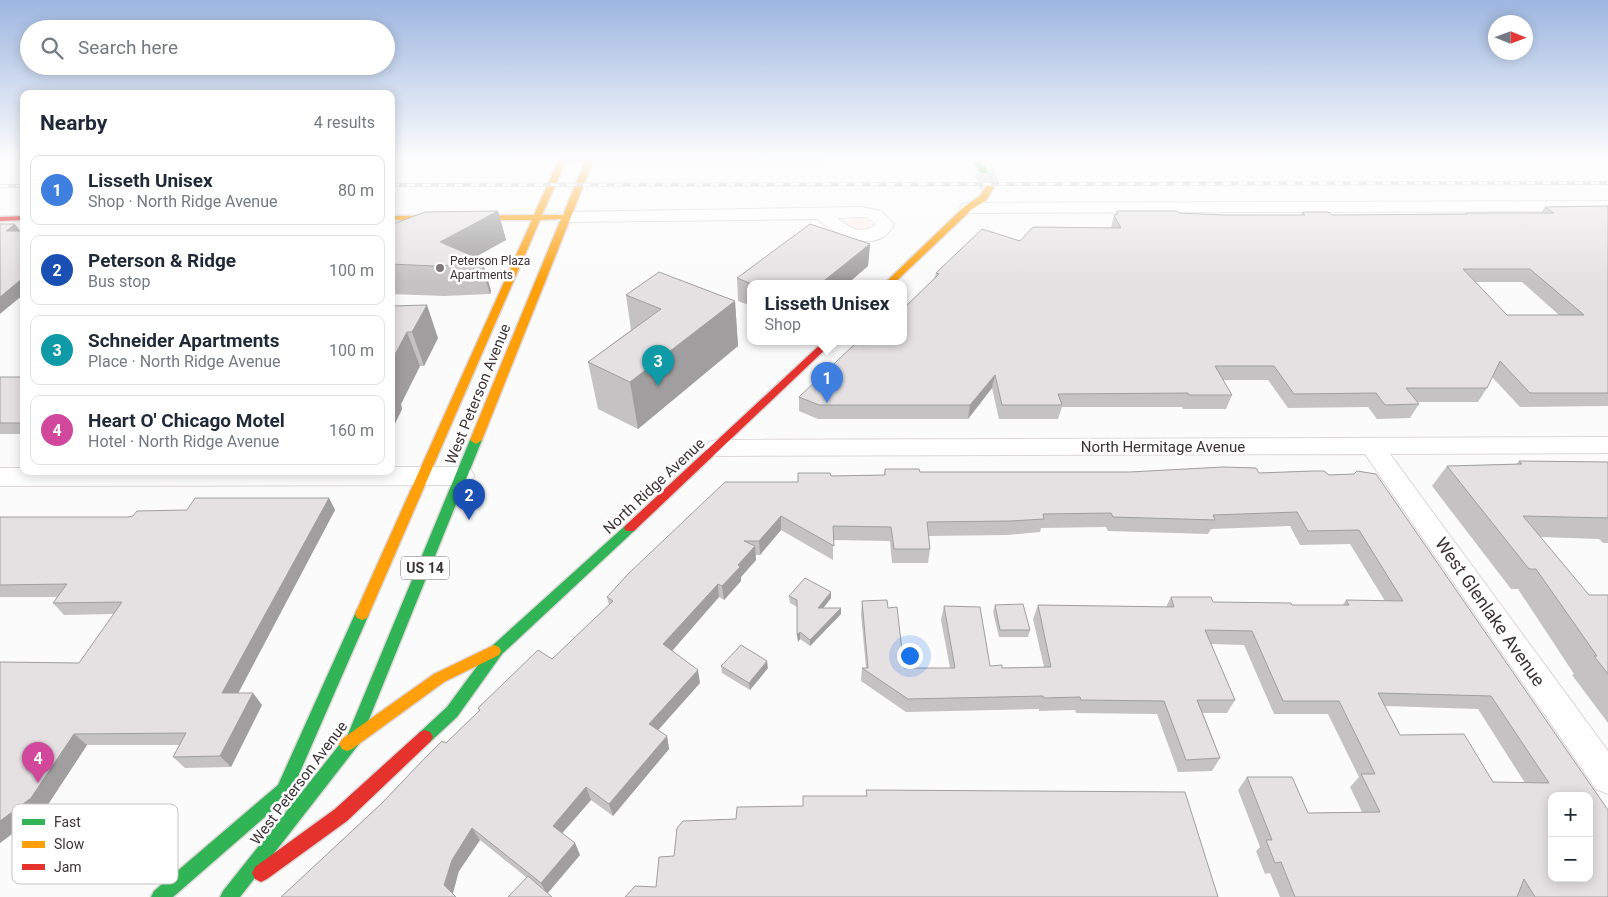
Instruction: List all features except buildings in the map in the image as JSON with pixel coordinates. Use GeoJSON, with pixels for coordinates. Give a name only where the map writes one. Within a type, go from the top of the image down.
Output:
{"type":"FeatureCollection","features":[{"type":"Feature","properties":{"kind":"main road","name":"West Peterson Avenue"},"geometry":{"type":"LineString","coordinates":[[272,816],[544,201]]}},
{"type":"Feature","properties":{"kind":"main road","name":"West Peterson Avenue"},"geometry":{"type":"LineString","coordinates":[[233,895],[354,739],[572,201]]}},
{"type":"Feature","properties":{"kind":"main road"},"geometry":{"type":"LineString","coordinates":[[968,208],[970,201]]}},
{"type":"Feature","properties":{"kind":"main road"},"geometry":{"type":"LineString","coordinates":[[892,280],[968,208],[979,201]]}},
{"type":"Feature","properties":{"kind":"main road"},"geometry":{"type":"LineString","coordinates":[[395,218],[565,217]]}},
{"type":"Feature","properties":{"kind":"main road"},"geometry":{"type":"LineString","coordinates":[[0,218],[20,218]]}},
{"type":"Feature","properties":{"kind":"main road","name":"North Ridge Avenue"},"geometry":{"type":"LineString","coordinates":[[233,895],[341,815],[452,712],[497,650],[717,448],[825,345]]}},
{"type":"Feature","properties":{"kind":"main road","name":"North Ridge Avenue"},"geometry":{"type":"LineString","coordinates":[[315,768],[439,678],[497,650]]}},
{"type":"Feature","properties":{"kind":"main road"},"geometry":{"type":"LineString","coordinates":[[284,790],[300,779]]}},
{"type":"Feature","properties":{"kind":"main road","name":"US 14"},"geometry":{"type":"LineString","coordinates":[[178,881],[284,790]]}},
{"type":"Feature","properties":{"kind":"main road","name":"West Peterson Avenue"},"geometry":{"type":"LineString","coordinates":[[233,895],[264,832]]}},
{"type":"Feature","properties":{"kind":"main road","name":"US 14"},"geometry":{"type":"LineString","coordinates":[[160,897],[175,884]]}},
{"type":"Feature","properties":{"kind":"street"},"geometry":{"type":"LineString","coordinates":[[968,208],[1608,206]]}},
{"type":"Feature","properties":{"kind":"street"},"geometry":{"type":"LineString","coordinates":[[565,217],[821,214]]}},
{"type":"Feature","properties":{"kind":"street","name":"North Hermitage Avenue"},"geometry":{"type":"LineString","coordinates":[[717,448],[1608,445]]}},
{"type":"Feature","properties":{"kind":"street","name":"West Glenlake Avenue"},"geometry":{"type":"LineString","coordinates":[[1372,446],[1608,778]]}},
{"type":"Feature","properties":{"kind":"street"},"geometry":{"type":"LineString","coordinates":[[0,477],[462,476]]}},
{"type":"Feature","properties":{"kind":"shaded area"},"geometry":{"type":"Polygon","coordinates":[[[853,218],[867,219],[871,223],[870,227],[861,231],[844,226],[844,223],[853,218]]]}},
{"type":"Feature","properties":{"kind":"traffic: fast"},"geometry":{"type":"LineString","coordinates":[[229,897],[354,739],[476,440]]}},
{"type":"Feature","properties":{"kind":"traffic: fast"},"geometry":{"type":"LineString","coordinates":[[425,737],[452,712],[497,650],[630,528]]}},
{"type":"Feature","properties":{"kind":"traffic: fast"},"geometry":{"type":"LineString","coordinates":[[178,881],[284,790],[362,614]]}},
{"type":"Feature","properties":{"kind":"traffic: fast"},"geometry":{"type":"LineString","coordinates":[[160,897],[175,884]]}},
{"type":"Feature","properties":{"kind":"traffic: slow"},"geometry":{"type":"LineString","coordinates":[[362,614],[545,201]]}},
{"type":"Feature","properties":{"kind":"traffic: slow"},"geometry":{"type":"LineString","coordinates":[[476,440],[573,201]]}},
{"type":"Feature","properties":{"kind":"traffic: slow"},"geometry":{"type":"LineString","coordinates":[[892,280],[968,208],[979,201]]}},
{"type":"Feature","properties":{"kind":"traffic: slow"},"geometry":{"type":"LineString","coordinates":[[395,218],[565,217]]}},
{"type":"Feature","properties":{"kind":"traffic: slow"},"geometry":{"type":"LineString","coordinates":[[347,744],[439,678],[494,651]]}},
{"type":"Feature","properties":{"kind":"traffic: jam"},"geometry":{"type":"LineString","coordinates":[[0,219],[20,218]]}},
{"type":"Feature","properties":{"kind":"traffic: jam"},"geometry":{"type":"LineString","coordinates":[[630,528],[825,345]]}},
{"type":"Feature","properties":{"kind":"traffic: jam"},"geometry":{"type":"LineString","coordinates":[[261,873],[341,815],[425,737]]}},
{"type":"Feature","properties":{"kind":"place","name":"Peterson Plaza Apartments"},"geometry":{"type":"Point","coordinates":[440,268]}},
{"type":"Feature","properties":{"kind":"place","name":"Schneider Apartments"},"geometry":{"type":"Point","coordinates":[658,386]}},
{"type":"Feature","properties":{"kind":"place","name":"Lisseth Unisex"},"geometry":{"type":"Point","coordinates":[827,403]}},
{"type":"Feature","properties":{"kind":"place","name":"Peterson & Ridge"},"geometry":{"type":"Point","coordinates":[469,520]}},
{"type":"Feature","properties":{"kind":"place","name":"Heart O' Chicago Motel"},"geometry":{"type":"Point","coordinates":[38,783]}}]}
